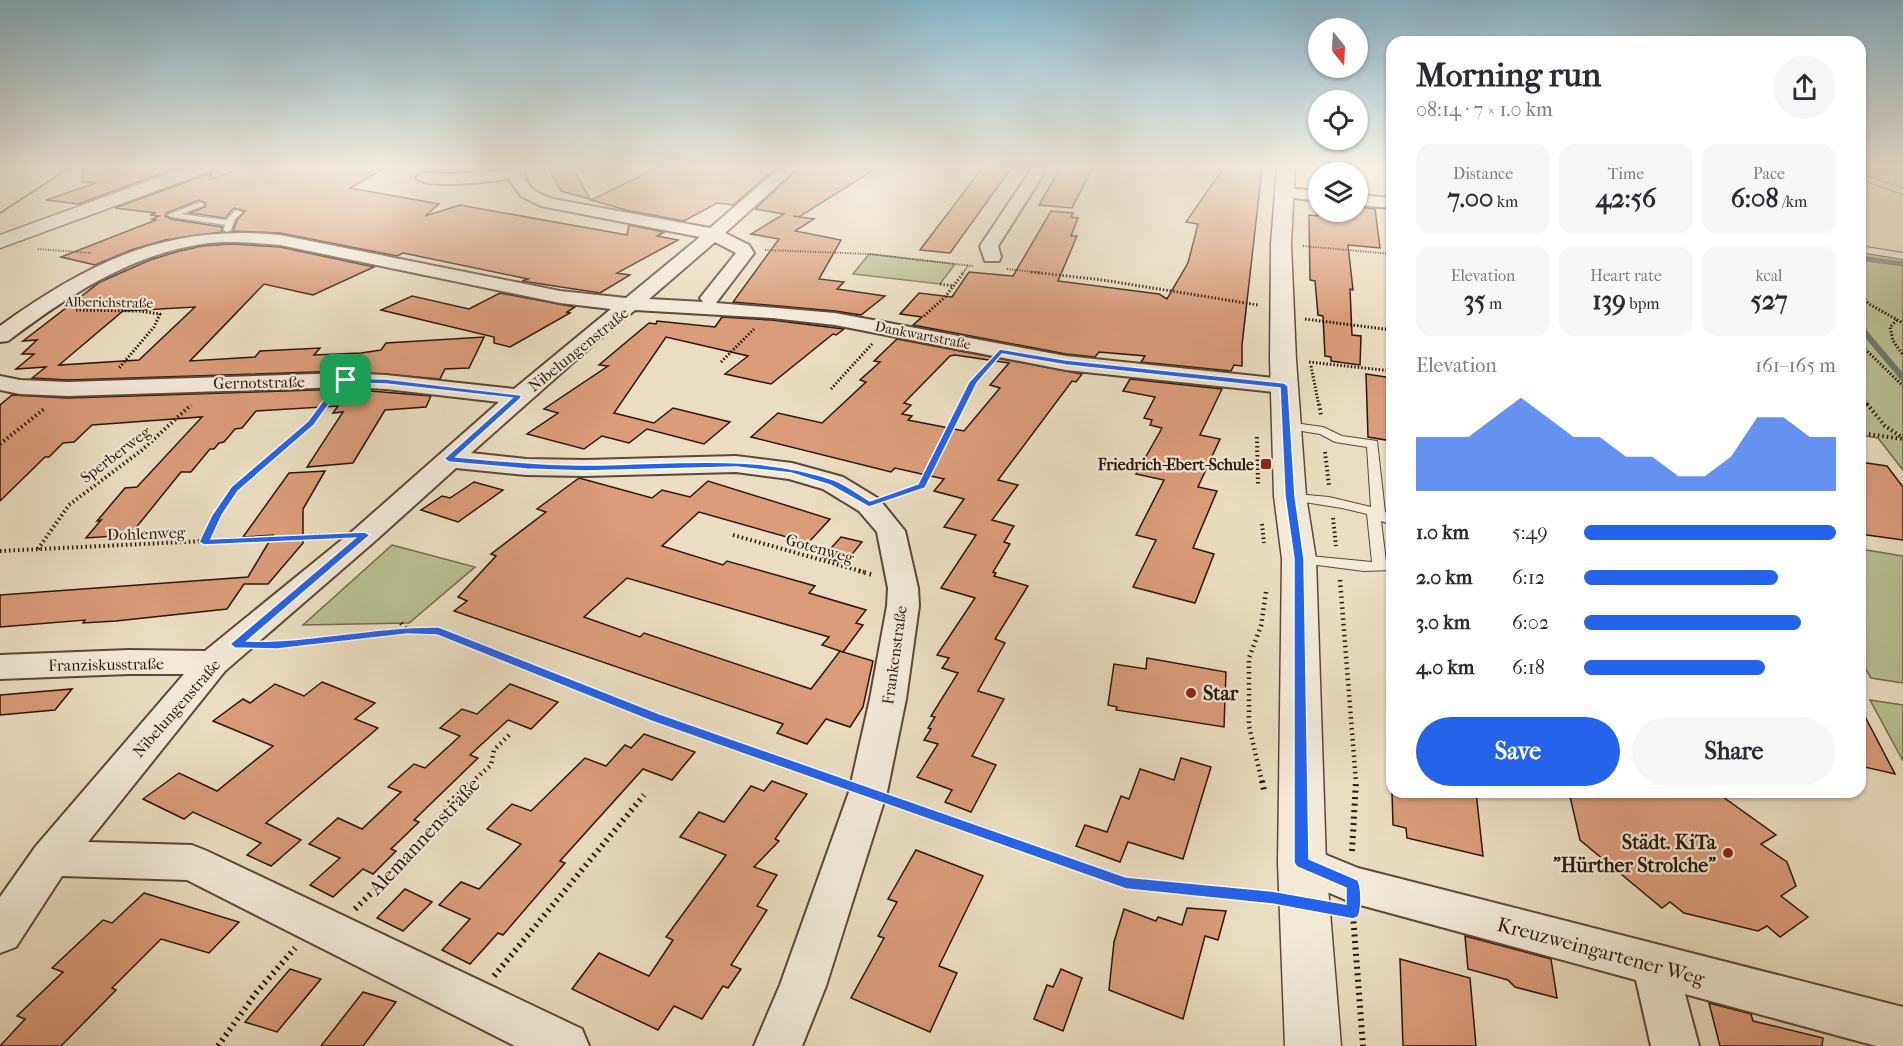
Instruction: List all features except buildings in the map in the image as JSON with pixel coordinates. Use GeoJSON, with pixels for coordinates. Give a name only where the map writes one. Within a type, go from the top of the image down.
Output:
{"type":"FeatureCollection","features":[{"type":"Feature","properties":{"kind":"street"},"geometry":{"type":"LineString","coordinates":[[0,242],[71,216]]}},
{"type":"Feature","properties":{"kind":"street"},"geometry":{"type":"LineString","coordinates":[[611,216],[713,234],[743,249],[745,253],[710,298]]}},
{"type":"Feature","properties":{"kind":"street","name":"Nibelungenstraße"},"geometry":{"type":"LineString","coordinates":[[0,933],[51,858],[224,654],[365,535],[587,338],[633,303],[734,216]]}},
{"type":"Feature","properties":{"kind":"street"},"geometry":{"type":"LineString","coordinates":[[992,257],[989,246],[1009,216]]}},
{"type":"Feature","properties":{"kind":"street"},"geometry":{"type":"LineString","coordinates":[[1283,216],[1281,244],[1298,414],[1270,501],[1293,563],[1303,883],[1312,1046]]}},
{"type":"Feature","properties":{"kind":"street"},"geometry":{"type":"LineString","coordinates":[[0,336],[61,293],[130,258],[228,229],[560,297],[633,303]]}},
{"type":"Feature","properties":{"kind":"street","name":"Dankwartstraße"},"geometry":{"type":"LineString","coordinates":[[633,303],[772,312],[899,329],[1066,363],[1255,382],[1298,414]]}},
{"type":"Feature","properties":{"kind":"street","name":"Gernotstraße"},"geometry":{"type":"LineString","coordinates":[[0,383],[20,387],[68,389],[346,380],[386,382],[519,397]]}},
{"type":"Feature","properties":{"kind":"street","name":"Frankenstraße"},"geometry":{"type":"LineString","coordinates":[[449,459],[526,467],[585,468],[736,464],[792,471],[833,483],[869,504],[891,531],[901,578],[903,606],[888,699],[868,792],[803,986],[778,1046]]}},
{"type":"Feature","properties":{"kind":"street","name":"Franziskusstraße"},"geometry":{"type":"LineString","coordinates":[[0,667],[129,662],[224,654]]}},
{"type":"Feature","properties":{"kind":"street"},"geometry":{"type":"LineString","coordinates":[[51,858],[192,863],[565,1046]]}},
{"type":"Feature","properties":{"kind":"street","name":"Kreuzweingartener Weg"},"geometry":{"type":"LineString","coordinates":[[1303,883],[1353,898],[1655,966],[1903,1030]]}},
{"type":"Feature","properties":{"kind":"street"},"geometry":{"type":"LineString","coordinates":[[1655,966],[1675,1046]]}},
{"type":"Feature","properties":{"kind":"lane"},"geometry":{"type":"LineString","coordinates":[[174,216],[228,229],[234,216]]}},
{"type":"Feature","properties":{"kind":"lane"},"geometry":{"type":"LineString","coordinates":[[1866,250],[1903,256]]}},
{"type":"Feature","properties":{"kind":"lane"},"geometry":{"type":"LineString","coordinates":[[1293,563],[1386,567],[1376,512],[1373,444],[1340,439],[1298,414]]}},
{"type":"Feature","properties":{"kind":"lane"},"geometry":{"type":"LineString","coordinates":[[1270,501],[1331,502],[1376,512],[1386,518]]}},
{"type":"Feature","properties":{"kind":"path"},"geometry":{"type":"LineString","coordinates":[[1296,245],[1386,254]]}},
{"type":"Feature","properties":{"kind":"path"},"geometry":{"type":"LineString","coordinates":[[36,249],[55,249],[130,258]]}},
{"type":"Feature","properties":{"kind":"path"},"geometry":{"type":"LineString","coordinates":[[831,389],[862,352],[945,297],[968,265],[992,257]]}},
{"type":"Feature","properties":{"kind":"path"},"geometry":{"type":"LineString","coordinates":[[940,284],[954,286]]}},
{"type":"Feature","properties":{"kind":"path"},"geometry":{"type":"LineString","coordinates":[[1259,316],[1261,296]]}},
{"type":"Feature","properties":{"kind":"path"},"geometry":{"type":"LineString","coordinates":[[1866,300],[1903,322]]}},
{"type":"Feature","properties":{"kind":"path","name":"Alberichstraße"},"geometry":{"type":"LineString","coordinates":[[31,312],[113,310],[160,314],[154,327],[100,388]]}},
{"type":"Feature","properties":{"kind":"path"},"geometry":{"type":"LineString","coordinates":[[721,362],[772,312]]}},
{"type":"Feature","properties":{"kind":"path"},"geometry":{"type":"LineString","coordinates":[[1301,326],[1300,318],[1386,329]]}},
{"type":"Feature","properties":{"kind":"path"},"geometry":{"type":"LineString","coordinates":[[1897,320],[1890,327],[1893,340],[1903,355]]}},
{"type":"Feature","properties":{"kind":"path"},"geometry":{"type":"LineString","coordinates":[[1866,350],[1903,386]]}},
{"type":"Feature","properties":{"kind":"path"},"geometry":{"type":"LineString","coordinates":[[869,504],[921,486],[973,382],[1000,351]]}},
{"type":"Feature","properties":{"kind":"path"},"geometry":{"type":"LineString","coordinates":[[1264,800],[1249,726],[1249,658],[1261,626],[1293,563],[1331,502],[1298,414],[1314,373],[1306,352]]}},
{"type":"Feature","properties":{"kind":"path"},"geometry":{"type":"LineString","coordinates":[[1310,362],[1386,370]]}},
{"type":"Feature","properties":{"kind":"path"},"geometry":{"type":"LineString","coordinates":[[204,542],[217,515],[234,489],[311,423],[334,391],[346,380]]}},
{"type":"Feature","properties":{"kind":"path"},"geometry":{"type":"LineString","coordinates":[[1255,382],[1270,501],[1293,563],[1357,789],[1351,863],[1363,1046]]}},
{"type":"Feature","properties":{"kind":"path","name":"Sperberweg"},"geometry":{"type":"LineString","coordinates":[[38,549],[69,505],[168,428],[212,383]]}},
{"type":"Feature","properties":{"kind":"path"},"geometry":{"type":"LineString","coordinates":[[0,444],[68,389]]}},
{"type":"Feature","properties":{"kind":"path"},"geometry":{"type":"LineString","coordinates":[[1866,402],[1885,426],[1903,439]]}},
{"type":"Feature","properties":{"kind":"path"},"geometry":{"type":"LineString","coordinates":[[1866,434],[1903,439]]}},
{"type":"Feature","properties":{"kind":"path","name":"Dohlenweg"},"geometry":{"type":"LineString","coordinates":[[0,550],[365,535]]}},
{"type":"Feature","properties":{"kind":"path","name":"Gotenweg"},"geometry":{"type":"LineString","coordinates":[[733,535],[864,574],[901,578]]}},
{"type":"Feature","properties":{"kind":"path"},"geometry":{"type":"LineString","coordinates":[[400,623],[407,631]]}},
{"type":"Feature","properties":{"kind":"path"},"geometry":{"type":"LineString","coordinates":[[224,654],[277,645],[407,631],[439,631],[655,718],[1126,883],[1272,897],[1303,883],[1353,898]]}},
{"type":"Feature","properties":{"kind":"path","name":"Alemannenstraße"},"geometry":{"type":"LineString","coordinates":[[218,1046],[256,993],[323,929],[438,827],[446,806],[491,765],[494,750],[510,734]]}},
{"type":"Feature","properties":{"kind":"path"},"geometry":{"type":"LineString","coordinates":[[473,1002],[644,795]]}},
{"type":"Feature","properties":{"kind":"green space"},"geometry":{"type":"Polygon","coordinates":[[[1866,248],[1903,253],[1903,470],[1878,438],[1866,436],[1866,248]]]}},
{"type":"Feature","properties":{"kind":"green space"},"geometry":{"type":"Polygon","coordinates":[[[869,254],[955,264],[940,284],[853,274],[869,254]]]}},
{"type":"Feature","properties":{"kind":"green space"},"geometry":{"type":"Polygon","coordinates":[[[392,545],[475,567],[409,623],[303,625],[392,545]]]}},
{"type":"Feature","properties":{"kind":"green space"},"geometry":{"type":"Polygon","coordinates":[[[1866,550],[1903,556],[1903,683],[1871,678],[1866,669],[1866,550]]]}},
{"type":"Feature","properties":{"kind":"green space"},"geometry":{"type":"Polygon","coordinates":[[[1870,700],[1903,705],[1903,761],[1870,700]]]}},
{"type":"Feature","properties":{"kind":"waterway"},"geometry":{"type":"LineString","coordinates":[[1866,259],[1903,264]]}},
{"type":"Feature","properties":{"kind":"waterway"},"geometry":{"type":"LineString","coordinates":[[1866,334],[1903,378]]}},
{"type":"Feature","properties":{"kind":"place","name":"Friedrich-Ebert-Schule"},"geometry":{"type":"Point","coordinates":[1266,464]}},
{"type":"Feature","properties":{"kind":"place","name":"Star"},"geometry":{"type":"Point","coordinates":[1191,693]}},
{"type":"Feature","properties":{"kind":"place","name":"Städt. KiTa \"Hürther Strolche\""},"geometry":{"type":"Point","coordinates":[1728,853]}},
{"type":"Feature","properties":{"kind":"route"},"geometry":{"type":"LineString","coordinates":[[1000,351],[1066,363],[1284,386],[1290,496],[1299,559],[1302,863],[1353,885],[1353,912],[1272,897],[1126,883],[655,718],[439,631],[407,631],[277,645],[235,644],[365,535],[204,542],[217,515],[234,489],[311,423],[334,391],[346,380],[386,382],[519,397],[449,459],[526,467],[585,468],[736,464],[792,471],[833,483],[869,504],[921,486],[973,382],[1000,351]]}}]}
